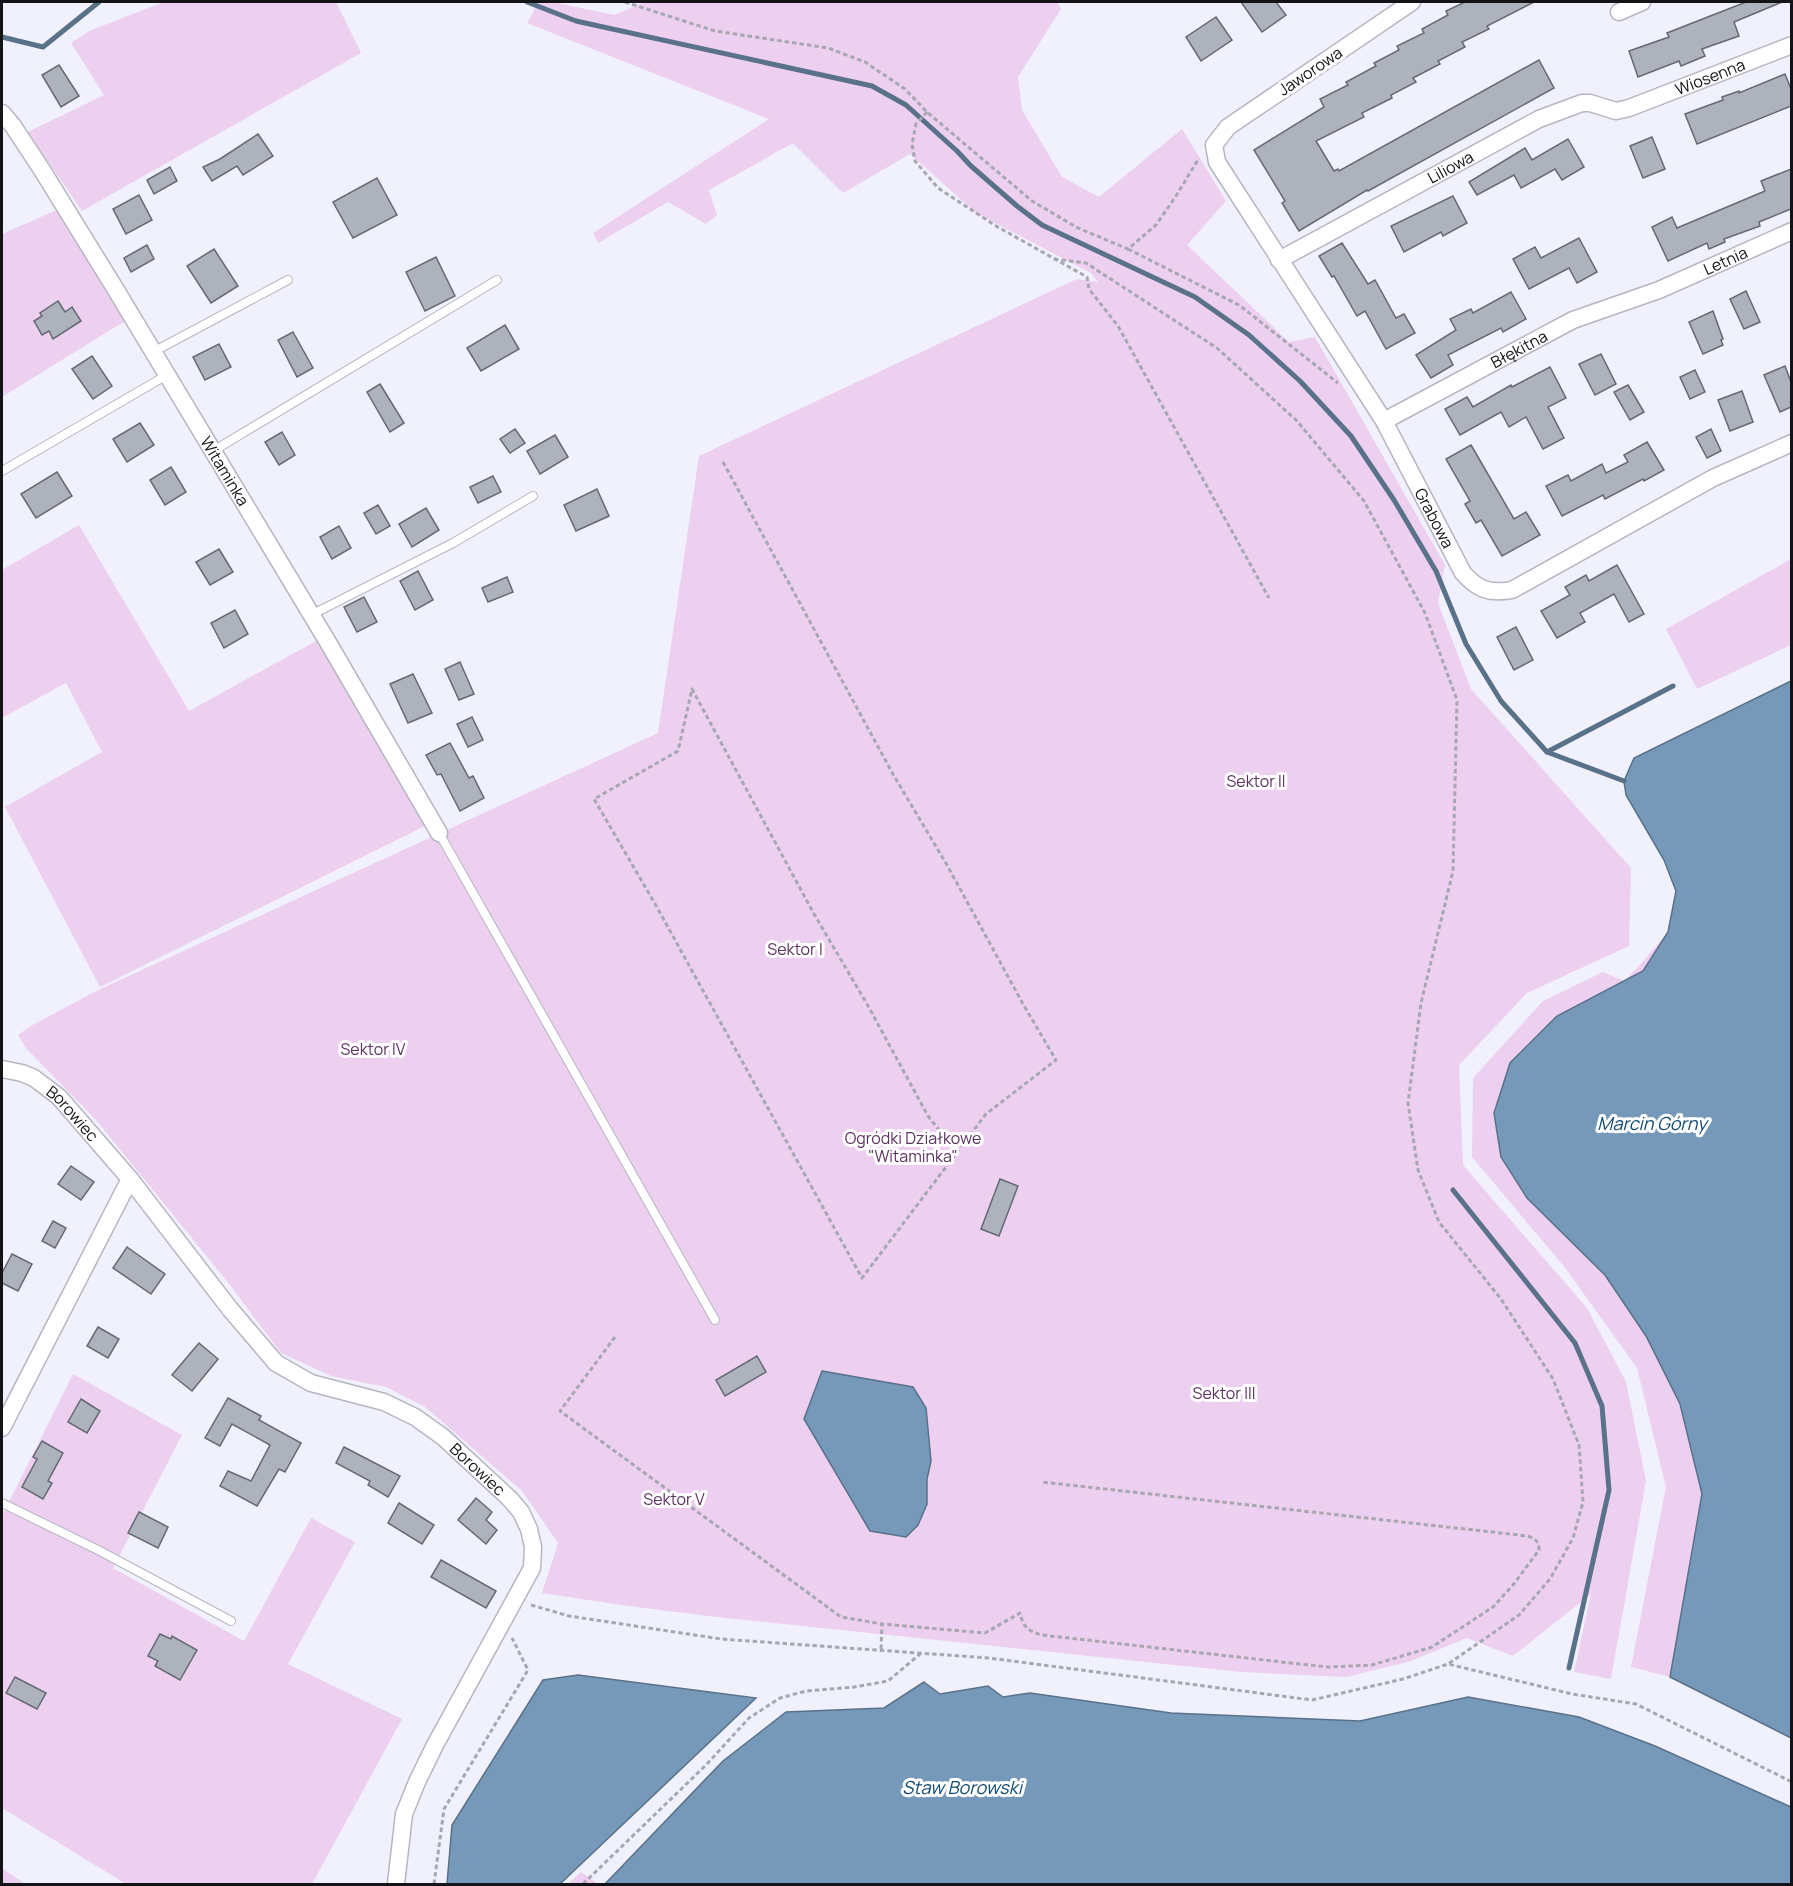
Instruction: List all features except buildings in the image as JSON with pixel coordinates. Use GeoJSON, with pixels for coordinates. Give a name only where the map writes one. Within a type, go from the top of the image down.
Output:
{"type":"FeatureCollection","features":[{"type":"Feature","properties":{"kind":"street","name":"Jaworowa"},"geometry":{"type":"LineString","coordinates":[[1214,146],[1228,127],[1412,2]]}},
{"type":"Feature","properties":{"kind":"street"},"geometry":{"type":"LineString","coordinates":[[1619,12],[1642,2]]}},
{"type":"Feature","properties":{"kind":"street","name":"Wiosenna"},"geometry":{"type":"LineString","coordinates":[[1629,108],[1791,45]]}},
{"type":"Feature","properties":{"kind":"street","name":"Liliowa"},"geometry":{"type":"LineString","coordinates":[[1280,260],[1539,119],[1582,103],[1590,103],[1616,111],[1629,108]]}},
{"type":"Feature","properties":{"kind":"street","name":"Witaminka"},"geometry":{"type":"LineString","coordinates":[[2,113],[42,170],[167,375],[439,833]]}},
{"type":"Feature","properties":{"kind":"street","name":"Grabowa"},"geometry":{"type":"LineString","coordinates":[[1214,146],[1217,162],[1384,421],[1463,573],[1472,584],[1484,590],[1498,592],[1512,590],[1713,478],[1791,442]]}},
{"type":"Feature","properties":{"kind":"street","name":"Letnia"},"geometry":{"type":"LineString","coordinates":[[1659,290],[1791,231]]}},
{"type":"Feature","properties":{"kind":"street","name":"Błękitna"},"geometry":{"type":"LineString","coordinates":[[1384,421],[1573,320],[1659,290]]}},
{"type":"Feature","properties":{"kind":"street","name":"Borowiec"},"geometry":{"type":"LineString","coordinates":[[2,1069],[34,1078],[54,1091],[130,1179],[230,1309],[276,1363],[311,1383],[393,1406],[422,1421],[443,1437],[516,1506],[529,1529],[533,1554],[532,1568],[435,1745],[404,1814],[396,1884]]}},
{"type":"Feature","properties":{"kind":"street"},"geometry":{"type":"LineString","coordinates":[[2,1428],[130,1179]]}},
{"type":"Feature","properties":{"kind":"lane"},"geometry":{"type":"LineString","coordinates":[[153,352],[288,280]]}},
{"type":"Feature","properties":{"kind":"lane"},"geometry":{"type":"LineString","coordinates":[[213,451],[497,280]]}},
{"type":"Feature","properties":{"kind":"lane"},"geometry":{"type":"LineString","coordinates":[[2,471],[167,375]]}},
{"type":"Feature","properties":{"kind":"lane"},"geometry":{"type":"LineString","coordinates":[[311,615],[453,543],[533,496]]}},
{"type":"Feature","properties":{"kind":"lane"},"geometry":{"type":"LineString","coordinates":[[439,833],[715,1320]]}},
{"type":"Feature","properties":{"kind":"lane"},"geometry":{"type":"LineString","coordinates":[[2,1503],[100,1551],[231,1621]]}},
{"type":"Feature","properties":{"kind":"path"},"geometry":{"type":"LineString","coordinates":[[625,2],[715,31],[828,48],[865,62],[905,89],[927,112],[1032,201],[1078,228],[1128,249],[1239,304],[1340,385]]}},
{"type":"Feature","properties":{"kind":"path"},"geometry":{"type":"LineString","coordinates":[[927,112],[916,124],[912,144],[915,161],[939,188],[996,226],[1087,277],[1089,289],[1118,327],[1269,598]]}},
{"type":"Feature","properties":{"kind":"path"},"geometry":{"type":"LineString","coordinates":[[1128,249],[1156,225],[1201,156],[1214,146]]}},
{"type":"Feature","properties":{"kind":"path"},"geometry":{"type":"LineString","coordinates":[[514,1600],[569,1616],[721,1639],[989,1658],[1312,1700],[1403,1679],[1448,1664],[1519,1615],[1550,1579],[1573,1538],[1584,1502],[1579,1445],[1553,1378],[1501,1299],[1439,1222],[1418,1170],[1408,1103],[1421,1003],[1453,871],[1457,700],[1425,613],[1364,501],[1297,421],[1217,348],[1086,262],[1054,259]]}},
{"type":"Feature","properties":{"kind":"path"},"geometry":{"type":"LineString","coordinates":[[723,462],[894,776],[947,865],[1056,1060],[986,1114],[957,1153],[862,1278],[654,902],[594,799],[678,751],[692,688],[814,914],[867,1004],[928,1116],[957,1153]]}},
{"type":"Feature","properties":{"kind":"path"},"geometry":{"type":"LineString","coordinates":[[615,1337],[560,1411],[841,1617],[882,1624],[986,1634],[1020,1613],[1023,1625],[1030,1631],[1042,1635],[1329,1667],[1372,1665],[1432,1647],[1493,1607],[1514,1586],[1539,1550],[1539,1544],[1534,1538],[1528,1536],[1041,1482]]}},
{"type":"Feature","properties":{"kind":"path"},"geometry":{"type":"LineString","coordinates":[[434,1884],[444,1809],[528,1670],[504,1620]]}},
{"type":"Feature","properties":{"kind":"path"},"geometry":{"type":"LineString","coordinates":[[880,1650],[882,1624]]}},
{"type":"Feature","properties":{"kind":"path"},"geometry":{"type":"LineString","coordinates":[[584,1884],[706,1765],[749,1718],[780,1698],[806,1691],[854,1687],[888,1681],[921,1653]]}},
{"type":"Feature","properties":{"kind":"path"},"geometry":{"type":"LineString","coordinates":[[1448,1664],[1572,1694],[1636,1704],[1791,1782]]}},
{"type":"Feature","properties":{"kind":"green space"},"geometry":{"type":"Polygon","coordinates":[[[164,2],[336,2],[361,53],[82,211],[28,132],[104,95],[71,43],[89,31],[164,2]]]}},
{"type":"Feature","properties":{"kind":"green space","name":"Ogródki Działkowe \"Witaminka\""},"geometry":{"type":"Polygon","coordinates":[[[539,2],[552,2],[614,15],[645,2],[1057,2],[1061,9],[1018,77],[1022,110],[1062,177],[1099,197],[1182,129],[1226,201],[1187,245],[1289,342],[1315,337],[1445,565],[1438,603],[1471,689],[1631,868],[1629,946],[1527,993],[1459,1065],[1463,1165],[1587,1308],[1626,1382],[1646,1481],[1611,1679],[1574,1672],[1591,1594],[1513,1656],[1467,1638],[1408,1662],[1346,1677],[1241,1672],[708,1616],[542,1593],[558,1543],[522,1491],[425,1407],[386,1387],[331,1376],[281,1353],[230,1285],[96,1120],[26,1048],[18,1035],[94,992],[658,733],[699,456],[1077,279],[1098,282],[1091,273],[976,213],[910,154],[843,193],[793,143],[709,190],[717,215],[706,224],[668,202],[598,243],[593,233],[769,119],[527,23],[539,2]]]}},
{"type":"Feature","properties":{"kind":"green space"},"geometry":{"type":"Polygon","coordinates":[[[59,209],[125,321],[2,397],[2,234],[59,209]]]}},
{"type":"Feature","properties":{"kind":"green space"},"geometry":{"type":"Polygon","coordinates":[[[79,525],[189,711],[316,641],[427,825],[100,987],[5,807],[102,752],[66,683],[2,718],[2,570],[79,525]]]}},
{"type":"Feature","properties":{"kind":"green space"},"geometry":{"type":"Polygon","coordinates":[[[1791,559],[1791,645],[1697,689],[1666,629],[1791,559]]]}},
{"type":"Feature","properties":{"kind":"green space"},"geometry":{"type":"Polygon","coordinates":[[[1791,681],[1611,1151],[1791,1738],[1670,1677],[1631,1667],[1666,1487],[1637,1368],[1566,1269],[1472,1157],[1473,1078],[1543,1001],[1603,972],[1624,981],[1668,932],[1676,891],[1664,860],[1626,795],[1624,781],[1634,758],[1791,681]]]}},
{"type":"Feature","properties":{"kind":"green space"},"geometry":{"type":"Polygon","coordinates":[[[73,1374],[182,1435],[113,1568],[244,1641],[311,1518],[355,1542],[288,1664],[402,1719],[312,1884],[126,1884],[2,1808],[2,1516],[73,1374]]]}},
{"type":"Feature","properties":{"kind":"green space"},"geometry":{"type":"Polygon","coordinates":[[[2,1868],[25,1884],[2,1884],[2,1868]]]}},
{"type":"Feature","properties":{"kind":"green space"},"geometry":{"type":"Polygon","coordinates":[[[581,1872],[598,1884],[568,1884],[581,1872]]]}},
{"type":"Feature","properties":{"kind":"water","name":"Marcin Górny"},"geometry":{"type":"Polygon","coordinates":[[[1791,681],[1791,1738],[1670,1677],[1702,1494],[1680,1404],[1646,1336],[1605,1275],[1527,1198],[1501,1157],[1494,1113],[1510,1063],[1557,1016],[1643,971],[1668,932],[1676,891],[1664,860],[1626,795],[1624,781],[1634,758],[1791,681]]]}},
{"type":"Feature","properties":{"kind":"water"},"geometry":{"type":"Polygon","coordinates":[[[822,1371],[913,1387],[926,1408],[931,1461],[927,1479],[927,1504],[918,1525],[906,1537],[870,1531],[804,1419],[822,1371]]]}},
{"type":"Feature","properties":{"kind":"water"},"geometry":{"type":"Polygon","coordinates":[[[578,1675],[756,1698],[560,1884],[447,1884],[452,1825],[543,1680],[578,1675]]]}},
{"type":"Feature","properties":{"kind":"water","name":"Staw Borowski"},"geometry":{"type":"Polygon","coordinates":[[[924,1682],[940,1694],[988,1686],[1003,1697],[1030,1693],[1171,1713],[1360,1721],[1468,1697],[1579,1717],[1655,1746],[1791,1807],[1791,1884],[605,1884],[723,1761],[786,1712],[884,1708],[924,1682]]]}},
{"type":"Feature","properties":{"kind":"waterway"},"geometry":{"type":"LineString","coordinates":[[2,37],[43,47],[99,2]]}},
{"type":"Feature","properties":{"kind":"waterway"},"geometry":{"type":"LineString","coordinates":[[527,2],[576,21],[872,86],[906,105],[971,166],[1042,225],[1195,297],[1249,335],[1300,381],[1351,436],[1394,500],[1436,571],[1466,644],[1501,701],[1547,752],[1624,781]]}},
{"type":"Feature","properties":{"kind":"waterway"},"geometry":{"type":"LineString","coordinates":[[1547,752],[1673,686]]}},
{"type":"Feature","properties":{"kind":"waterway"},"geometry":{"type":"LineString","coordinates":[[1453,1190],[1575,1343],[1602,1406],[1609,1490],[1569,1668]]}},
{"type":"Feature","properties":{"kind":"park label","name":"Sektor II"},"geometry":{"type":"Point","coordinates":[1256,781]}},
{"type":"Feature","properties":{"kind":"park label","name":"Sektor I"},"geometry":{"type":"Point","coordinates":[795,949]}},
{"type":"Feature","properties":{"kind":"park label","name":"Sektor IV"},"geometry":{"type":"Point","coordinates":[373,1049]}},
{"type":"Feature","properties":{"kind":"park label","name":"Sektor III"},"geometry":{"type":"Point","coordinates":[1224,1393]}},
{"type":"Feature","properties":{"kind":"park label","name":"Sektor V"},"geometry":{"type":"Point","coordinates":[674,1499]}}]}
